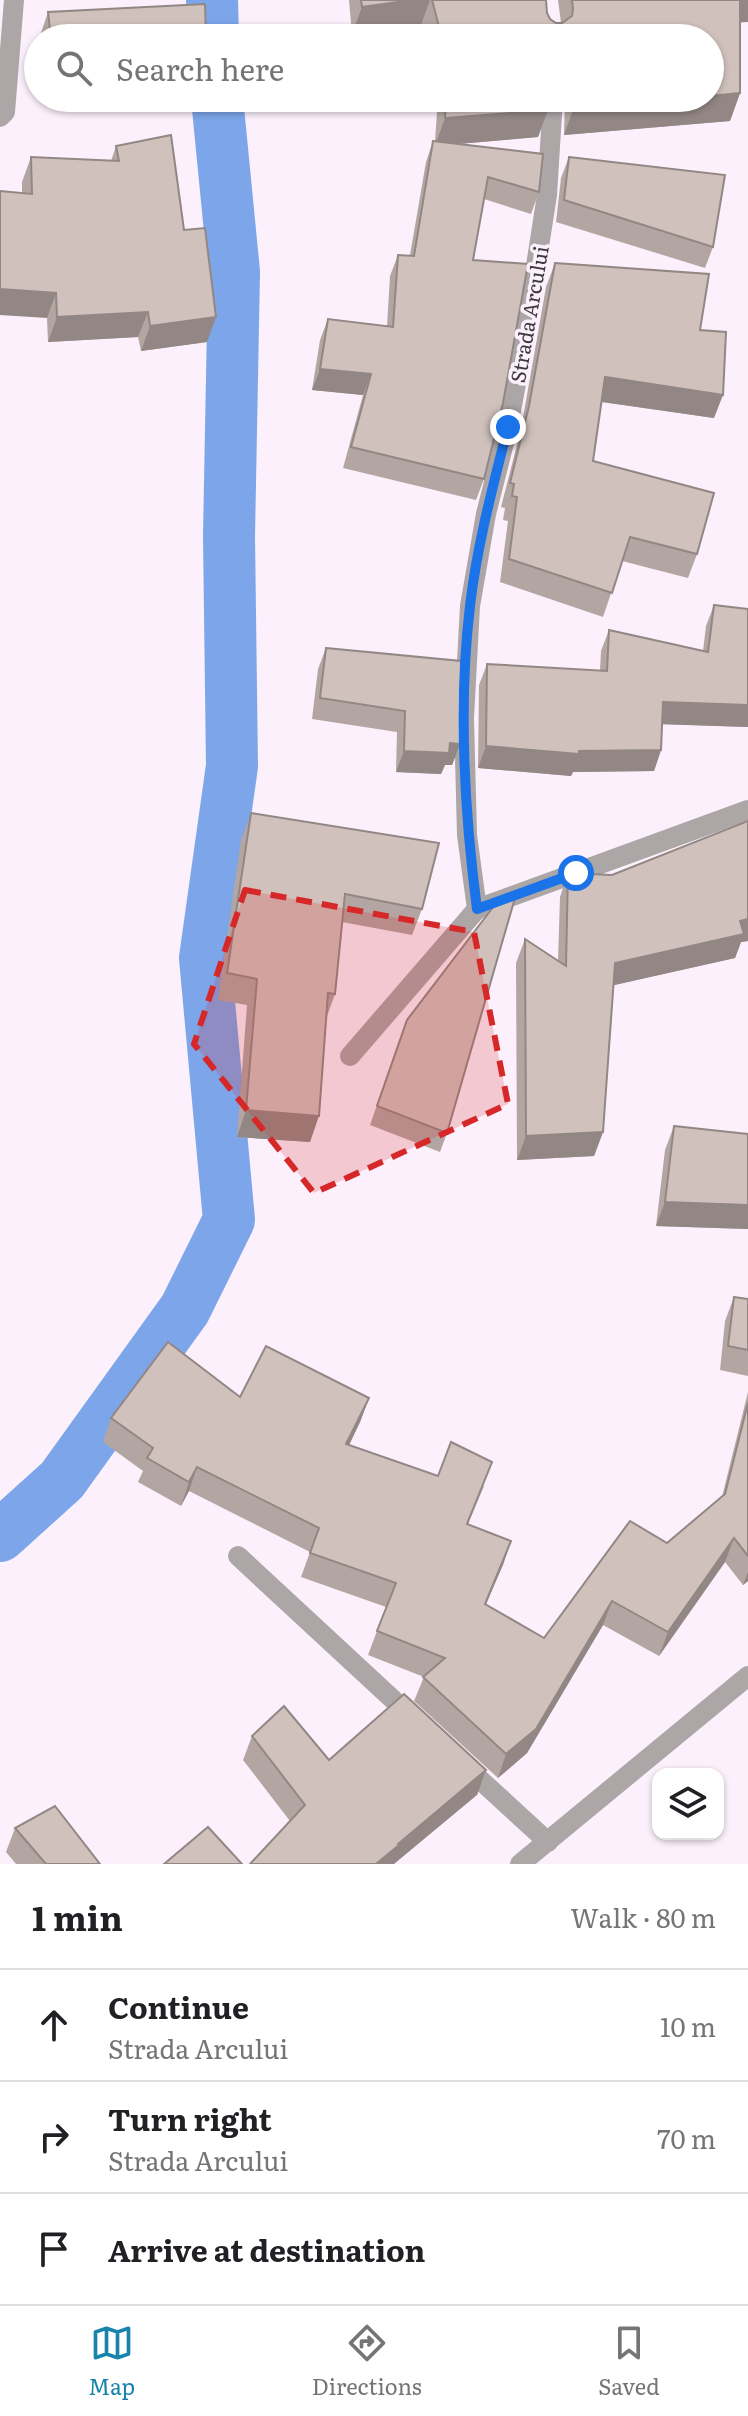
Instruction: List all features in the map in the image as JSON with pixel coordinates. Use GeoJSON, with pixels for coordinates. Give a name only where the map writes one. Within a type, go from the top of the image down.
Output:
{"type":"FeatureCollection","features":[{"type":"Feature","properties":{"kind":"street"},"geometry":{"type":"LineString","coordinates":[[0,117],[5,112],[14,0]]}},
{"type":"Feature","properties":{"kind":"street","name":"Strada Arcului"},"geometry":{"type":"LineString","coordinates":[[477,909],[467,835],[464,718],[470,606],[486,514],[508,427],[526,330],[547,195],[552,112]]}},
{"type":"Feature","properties":{"kind":"street"},"geometry":{"type":"LineString","coordinates":[[350,1056],[477,909],[748,810]]}},
{"type":"Feature","properties":{"kind":"street"},"geometry":{"type":"LineString","coordinates":[[238,1556],[548,1842]]}},
{"type":"Feature","properties":{"kind":"street"},"geometry":{"type":"LineString","coordinates":[[520,1864],[748,1676]]}},
{"type":"Feature","properties":{"kind":"highlighted area"},"geometry":{"type":"Polygon","coordinates":[[[245,890],[474,932],[508,1104],[314,1193],[194,1044],[245,890]]]}},
{"type":"Feature","properties":{"kind":"building"},"geometry":{"type":"Polygon","coordinates":[[[361,0],[412,0],[362,7],[361,0]]]}},
{"type":"Feature","properties":{"kind":"building"},"geometry":{"type":"Polygon","coordinates":[[[432,0],[546,0],[550,19],[562,23],[572,16],[572,0],[740,0],[740,93],[724,95],[724,24],[438,24],[432,0]]]}},
{"type":"Feature","properties":{"kind":"building"},"geometry":{"type":"Polygon","coordinates":[[[205,4],[206,24],[49,24],[48,12],[205,4]]]}},
{"type":"Feature","properties":{"kind":"building"},"geometry":{"type":"Polygon","coordinates":[[[445,112],[522,112],[445,118],[445,112]]]}},
{"type":"Feature","properties":{"kind":"building"},"geometry":{"type":"Polygon","coordinates":[[[171,135],[184,230],[205,228],[216,317],[150,326],[148,312],[57,317],[56,293],[0,289],[0,191],[32,194],[31,157],[119,161],[116,146],[171,135]]]}},
{"type":"Feature","properties":{"kind":"building"},"geometry":{"type":"Polygon","coordinates":[[[433,141],[543,154],[539,192],[488,177],[473,260],[528,264],[503,403],[484,479],[351,447],[371,374],[320,369],[328,319],[393,327],[398,255],[414,256],[433,141]]]}},
{"type":"Feature","properties":{"kind":"building"},"geometry":{"type":"Polygon","coordinates":[[[569,157],[725,175],[713,247],[564,200],[569,157]]]}},
{"type":"Feature","properties":{"kind":"building"},"geometry":{"type":"Polygon","coordinates":[[[555,263],[709,274],[700,330],[726,332],[723,395],[605,377],[593,461],[714,493],[697,554],[630,537],[612,593],[509,559],[517,497],[512,496],[514,484],[510,483],[529,406],[555,263]]]}},
{"type":"Feature","properties":{"kind":"building"},"geometry":{"type":"Polygon","coordinates":[[[714,605],[748,609],[748,705],[663,702],[661,750],[579,751],[579,754],[486,746],[487,664],[607,671],[609,630],[708,652],[714,605]]]}},
{"type":"Feature","properties":{"kind":"building"},"geometry":{"type":"Polygon","coordinates":[[[326,648],[461,661],[460,744],[450,743],[449,753],[404,751],[405,711],[320,698],[326,648]]]}},
{"type":"Feature","properties":{"kind":"building"},"geometry":{"type":"Polygon","coordinates":[[[251,813],[439,843],[422,909],[345,894],[335,994],[328,993],[319,1116],[246,1110],[257,979],[227,973],[251,813]]]}},
{"type":"Feature","properties":{"kind":"building"},"geometry":{"type":"Polygon","coordinates":[[[748,821],[748,919],[740,921],[744,934],[615,963],[603,1132],[526,1136],[525,939],[566,966],[568,873],[612,875],[748,821]]]}},
{"type":"Feature","properties":{"kind":"building"},"geometry":{"type":"Polygon","coordinates":[[[517,891],[447,1133],[377,1106],[407,1020],[500,898],[517,891]]]}},
{"type":"Feature","properties":{"kind":"building"},"geometry":{"type":"Polygon","coordinates":[[[674,1126],[748,1134],[748,1205],[665,1202],[674,1126]]]}},
{"type":"Feature","properties":{"kind":"building"},"geometry":{"type":"Polygon","coordinates":[[[734,1297],[748,1299],[748,1350],[728,1346],[734,1297]]]}},
{"type":"Feature","properties":{"kind":"building"},"geometry":{"type":"Polygon","coordinates":[[[168,1342],[240,1397],[266,1346],[369,1398],[346,1444],[438,1476],[451,1442],[492,1462],[467,1524],[511,1541],[485,1604],[544,1638],[630,1521],[667,1543],[725,1494],[748,1403],[748,1556],[734,1538],[668,1632],[612,1601],[536,1729],[506,1754],[423,1677],[445,1658],[377,1631],[396,1583],[310,1553],[319,1528],[197,1467],[189,1482],[147,1458],[153,1448],[111,1418],[168,1342]]]}},
{"type":"Feature","properties":{"kind":"building"},"geometry":{"type":"Polygon","coordinates":[[[404,1694],[486,1770],[376,1864],[250,1864],[305,1805],[252,1736],[284,1706],[329,1760],[404,1694]]]}},
{"type":"Feature","properties":{"kind":"building"},"geometry":{"type":"Polygon","coordinates":[[[55,1806],[100,1864],[46,1864],[15,1828],[55,1806]]]}},
{"type":"Feature","properties":{"kind":"building"},"geometry":{"type":"Polygon","coordinates":[[[208,1827],[242,1864],[164,1864],[208,1827]]]}},
{"type":"Feature","properties":{"kind":"waterway"},"geometry":{"type":"LineString","coordinates":[[212,0],[213,24]]}},
{"type":"Feature","properties":{"kind":"waterway"},"geometry":{"type":"LineString","coordinates":[[0,1536],[62,1480],[185,1309],[229,1220],[205,958],[232,766],[229,536],[234,272],[218,112]]}},
{"type":"Feature","properties":{"kind":"route"},"geometry":{"type":"LineString","coordinates":[[508,427],[486,514],[470,606],[464,718],[467,835],[477,909],[576,873]]}}]}
